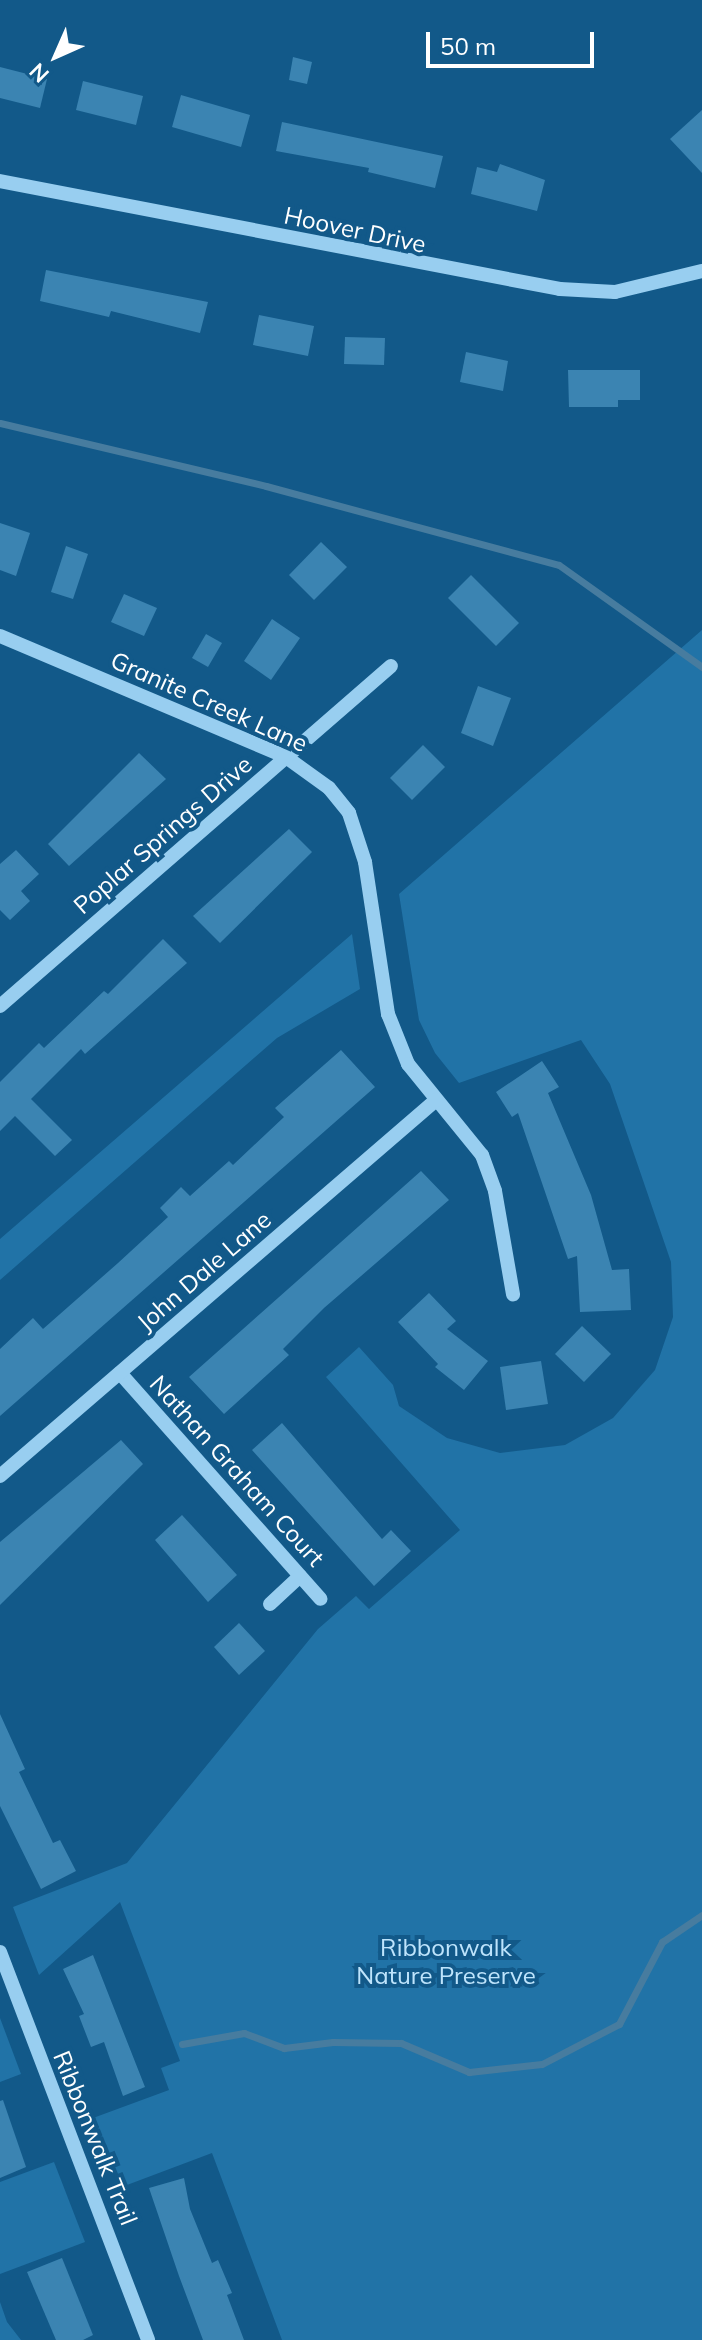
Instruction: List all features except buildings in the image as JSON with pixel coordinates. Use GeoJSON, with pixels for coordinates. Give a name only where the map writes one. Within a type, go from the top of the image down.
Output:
{"type":"FeatureCollection","features":[{"type":"Feature","properties":{"kind":"street","name":"Hoover Drive"},"geometry":{"type":"LineString","coordinates":[[0,181],[560,289],[615,292],[702,271]]}},
{"type":"Feature","properties":{"kind":"street","name":"Granite Creek Lane"},"geometry":{"type":"LineString","coordinates":[[0,636],[286,757],[329,788],[357,831],[388,1014],[408,1064],[482,1155],[495,1191],[513,1294]]}},
{"type":"Feature","properties":{"kind":"street","name":"Poplar Springs Drive"},"geometry":{"type":"LineString","coordinates":[[0,1006],[391,666]]}},
{"type":"Feature","properties":{"kind":"street","name":"John Dale Lane"},"geometry":{"type":"LineString","coordinates":[[0,1476],[436,1100]]}},
{"type":"Feature","properties":{"kind":"street","name":"Nathan Graham Court"},"geometry":{"type":"LineString","coordinates":[[120,1373],[321,1599]]}},
{"type":"Feature","properties":{"kind":"street"},"geometry":{"type":"LineString","coordinates":[[270,1604],[300,1576]]}},
{"type":"Feature","properties":{"kind":"street","name":"Ribbonwalk Trail"},"geometry":{"type":"LineString","coordinates":[[0,1952],[148,2340]]}},
{"type":"Feature","properties":{"kind":"green space","name":"Ribbonwalk Nature Preserve"},"geometry":{"type":"Polygon","coordinates":[[[702,630],[702,2340],[282,2340],[212,2153],[119,2188],[93,2118],[169,2090],[161,2068],[180,2061],[120,1902],[39,1975],[13,1907],[127,1863],[318,1629],[356,1596],[369,1609],[460,1530],[326,1377],[359,1347],[393,1385],[399,1406],[447,1438],[500,1453],[565,1445],[613,1418],[655,1370],[673,1317],[671,1262],[610,1084],[581,1040],[459,1083],[435,1053],[419,1020],[399,894],[702,630]]]}},
{"type":"Feature","properties":{"kind":"green space"},"geometry":{"type":"Polygon","coordinates":[[[352,934],[360,989],[277,1038],[0,1280],[0,1239],[352,934]]]}},
{"type":"Feature","properties":{"kind":"green space"},"geometry":{"type":"Polygon","coordinates":[[[0,2018],[21,2074],[0,2082],[0,2018]]]}},
{"type":"Feature","properties":{"kind":"green space"},"geometry":{"type":"Polygon","coordinates":[[[54,2162],[85,2242],[0,2274],[0,2182],[54,2162]]]}},
{"type":"Feature","properties":{"kind":"green space"},"geometry":{"type":"Polygon","coordinates":[[[0,2302],[7,2322],[21,2340],[0,2340],[0,2302]]]}},
{"type":"Feature","properties":{"kind":"waterway"},"geometry":{"type":"LineString","coordinates":[[0,423],[266,486],[559,565],[702,667]]}},
{"type":"Feature","properties":{"kind":"waterway"},"geometry":{"type":"LineString","coordinates":[[182,2044],[244,2033],[284,2048],[333,2042],[401,2043],[469,2072],[542,2064],[619,2024],[662,1942],[702,1915]]}}]}
